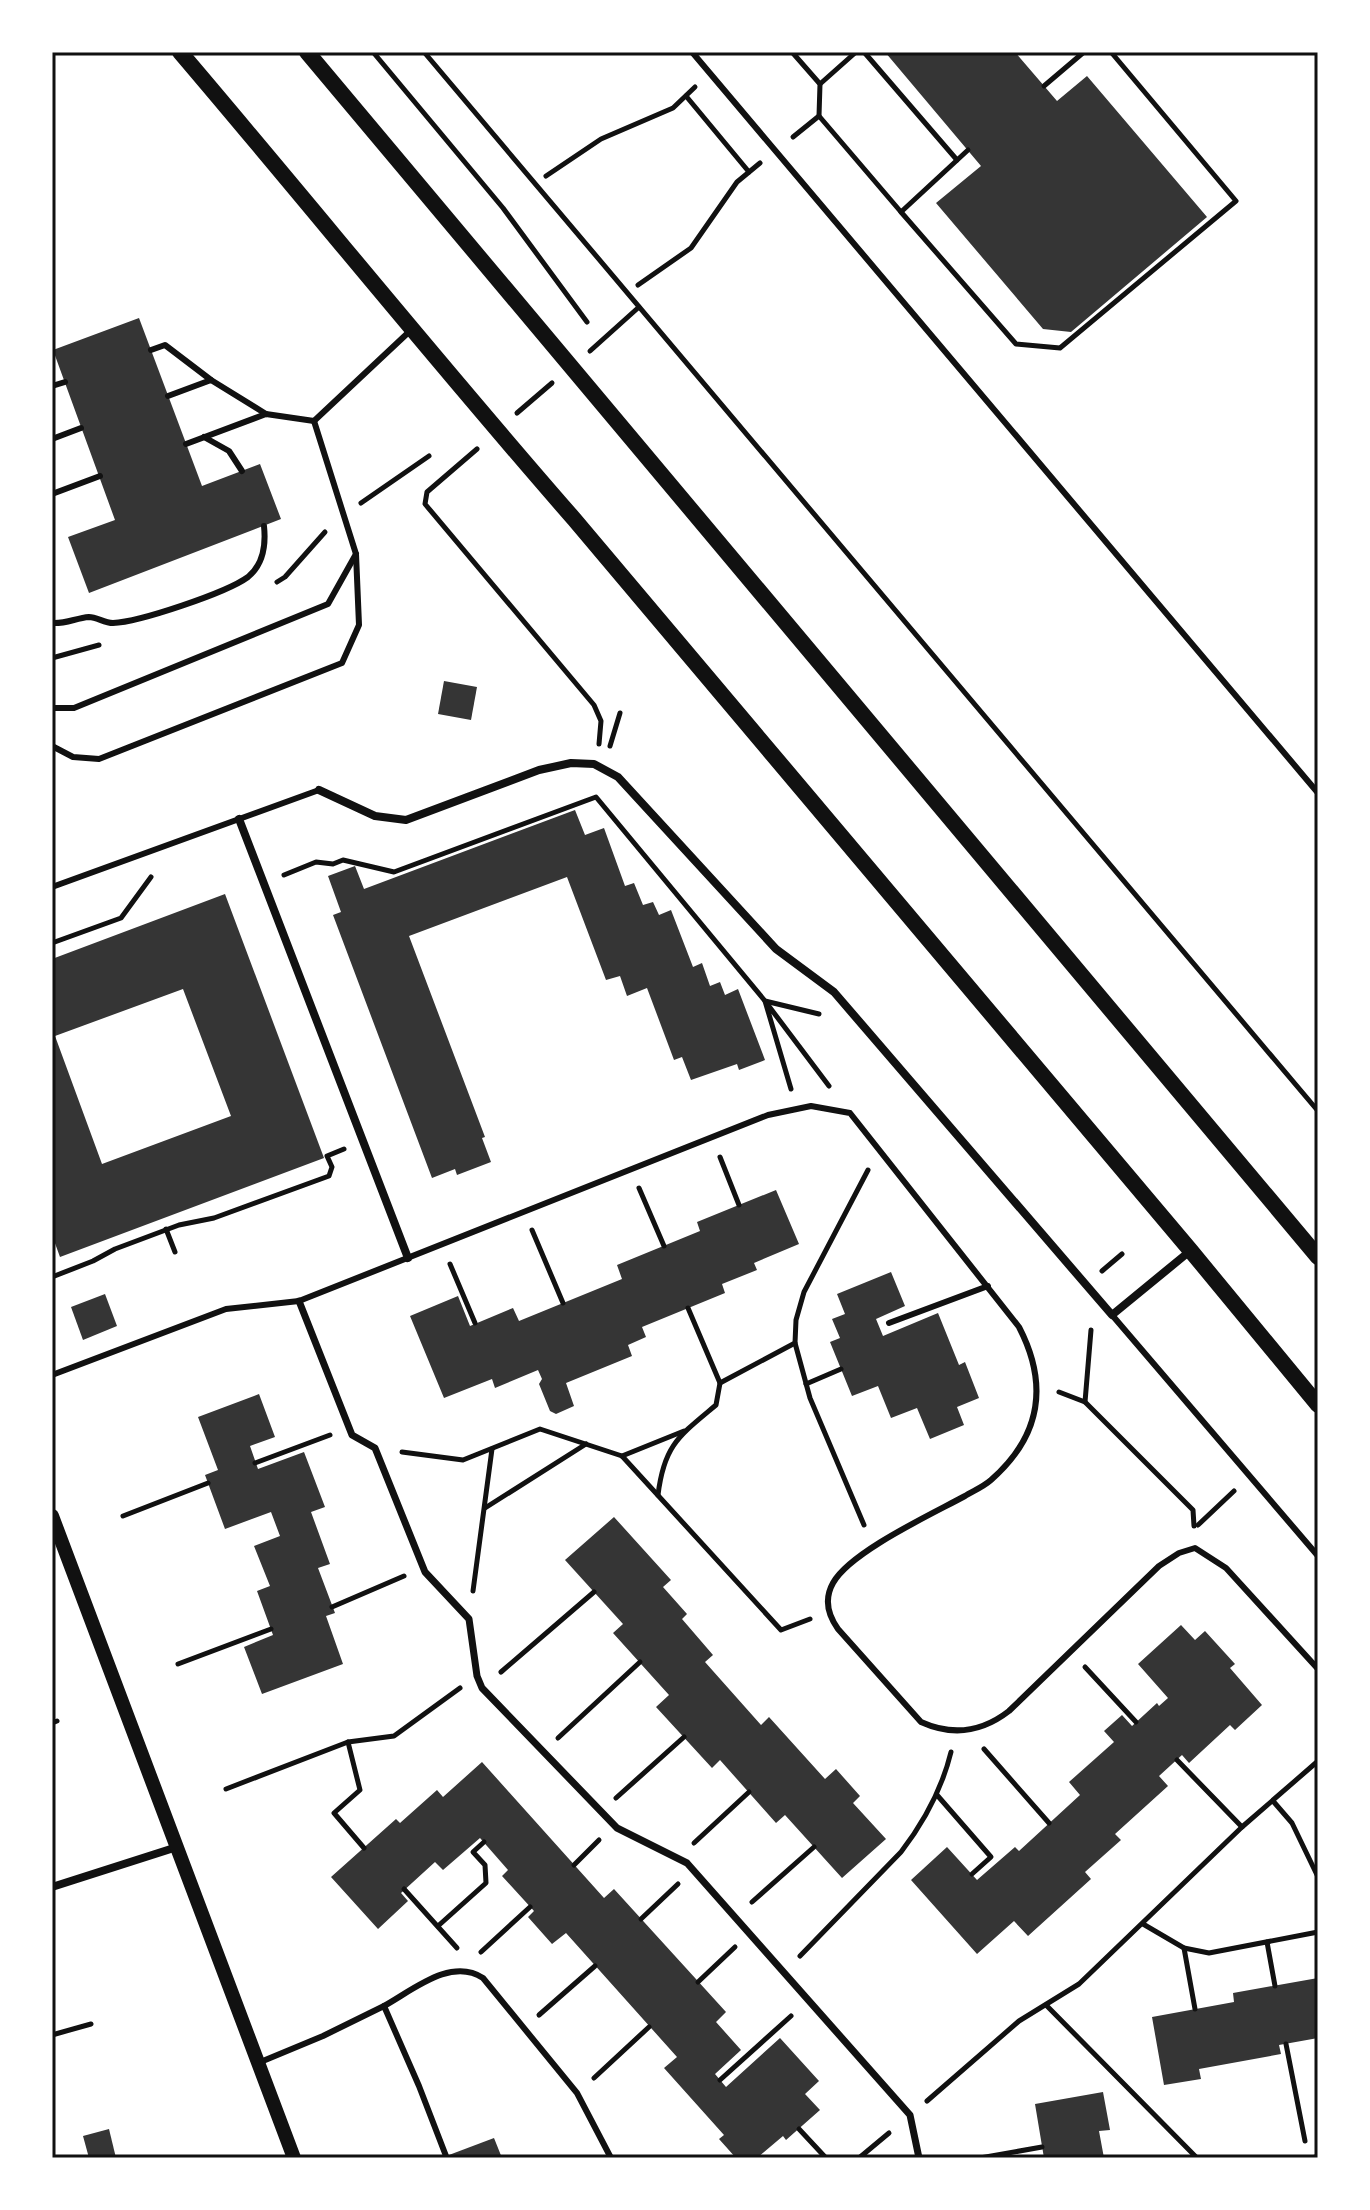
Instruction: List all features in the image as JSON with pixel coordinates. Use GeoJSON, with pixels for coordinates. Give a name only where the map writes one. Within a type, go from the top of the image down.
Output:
{"type":"FeatureCollection","features":[{"type":"Feature","properties":{"kind":"main road"},"geometry":{"type":"LineString","coordinates":[[180,52],[1318,1405]]}},
{"type":"Feature","properties":{"kind":"main road"},"geometry":{"type":"LineString","coordinates":[[307,52],[1318,1257]]}},
{"type":"Feature","properties":{"kind":"street"},"geometry":{"type":"LineString","coordinates":[[168,52],[198,74]]}},
{"type":"Feature","properties":{"kind":"street"},"geometry":{"type":"LineString","coordinates":[[319,790],[375,816],[406,820],[539,770],[571,763],[594,764],[618,777],[776,949],[834,992],[1112,1315],[1191,1251]]}},
{"type":"Feature","properties":{"kind":"street"},"geometry":{"type":"LineString","coordinates":[[239,819],[408,1258]]}},
{"type":"Feature","properties":{"kind":"street"},"geometry":{"type":"LineString","coordinates":[[299,1301],[352,1435],[375,1448],[423,1567],[469,1619],[477,1676],[482,1688],[613,1824],[687,1863],[910,2115],[919,2158]]}},
{"type":"Feature","properties":{"kind":"street"},"geometry":{"type":"LineString","coordinates":[[52,1516],[294,2158]]}},
{"type":"Feature","properties":{"kind":"street"},"geometry":{"type":"LineString","coordinates":[[52,1887],[177,1847]]}},
{"type":"Feature","properties":{"kind":"lane"},"geometry":{"type":"LineString","coordinates":[[692,52],[1318,793]]}},
{"type":"Feature","properties":{"kind":"lane"},"geometry":{"type":"LineString","coordinates":[[314,421],[413,328]]}},
{"type":"Feature","properties":{"kind":"lane"},"geometry":{"type":"LineString","coordinates":[[151,350],[165,345],[211,380],[266,414],[314,421]]}},
{"type":"Feature","properties":{"kind":"lane"},"geometry":{"type":"LineString","coordinates":[[168,396],[211,380]]}},
{"type":"Feature","properties":{"kind":"lane"},"geometry":{"type":"LineString","coordinates":[[52,386],[65,382]]}},
{"type":"Feature","properties":{"kind":"lane"},"geometry":{"type":"LineString","coordinates":[[186,444],[266,414]]}},
{"type":"Feature","properties":{"kind":"lane"},"geometry":{"type":"LineString","coordinates":[[52,746],[73,757],[99,759],[342,663],[359,625],[356,554],[314,421]]}},
{"type":"Feature","properties":{"kind":"lane"},"geometry":{"type":"LineString","coordinates":[[52,439],[81,428]]}},
{"type":"Feature","properties":{"kind":"lane"},"geometry":{"type":"LineString","coordinates":[[204,437],[229,451],[242,471]]}},
{"type":"Feature","properties":{"kind":"lane"},"geometry":{"type":"LineString","coordinates":[[52,494],[100,476]]}},
{"type":"Feature","properties":{"kind":"lane"},"geometry":{"type":"LineString","coordinates":[[52,623],[63,624],[90,617],[109,623],[134,620],[220,590],[249,576],[262,558],[266,545],[264,526]]}},
{"type":"Feature","properties":{"kind":"lane"},"geometry":{"type":"LineString","coordinates":[[52,708],[74,708],[328,604],[356,554]]}},
{"type":"Feature","properties":{"kind":"lane"},"geometry":{"type":"LineString","coordinates":[[52,887],[319,790]]}},
{"type":"Feature","properties":{"kind":"lane"},"geometry":{"type":"LineString","coordinates":[[52,1375],[226,1309],[299,1301],[768,1115],[811,1106],[850,1113],[1019,1327],[1031,1356],[1037,1390],[1030,1429],[1007,1463],[989,1482],[873,1548],[834,1581],[829,1593],[829,1611],[838,1629],[921,1722],[937,1729],[967,1730],[995,1722],[1009,1711],[1159,1566],[1179,1553],[1195,1548],[1226,1568],[1318,1669]]}},
{"type":"Feature","properties":{"kind":"lane"},"geometry":{"type":"LineString","coordinates":[[889,1323],[988,1286]]}},
{"type":"Feature","properties":{"kind":"lane"},"geometry":{"type":"LineString","coordinates":[[1112,1315],[1318,1556]]}},
{"type":"Feature","properties":{"kind":"lane"},"geometry":{"type":"LineString","coordinates":[[257,2064],[323,2036],[447,1971],[469,1969],[483,1978],[577,2093],[611,2158]]}},
{"type":"Feature","properties":{"kind":"lane"},"geometry":{"type":"LineString","coordinates":[[384,2006],[446,2156]]}},
{"type":"Feature","properties":{"kind":"path"},"geometry":{"type":"LineString","coordinates":[[373,52],[503,208],[587,322]]}},
{"type":"Feature","properties":{"kind":"path"},"geometry":{"type":"LineString","coordinates":[[424,52],[1318,1111]]}},
{"type":"Feature","properties":{"kind":"path"},"geometry":{"type":"LineString","coordinates":[[792,52],[820,84],[819,116]]}},
{"type":"Feature","properties":{"kind":"path"},"geometry":{"type":"LineString","coordinates":[[820,84],[856,52]]}},
{"type":"Feature","properties":{"kind":"path"},"geometry":{"type":"LineString","coordinates":[[864,52],[957,160]]}},
{"type":"Feature","properties":{"kind":"path"},"geometry":{"type":"LineString","coordinates":[[1044,86],[1084,52]]}},
{"type":"Feature","properties":{"kind":"path"},"geometry":{"type":"LineString","coordinates":[[901,212],[1016,344],[1060,348],[1236,201],[1111,52]]}},
{"type":"Feature","properties":{"kind":"path"},"geometry":{"type":"LineString","coordinates":[[546,176],[601,139],[673,108],[710,73]]}},
{"type":"Feature","properties":{"kind":"path"},"geometry":{"type":"LineString","coordinates":[[686,96],[749,172]]}},
{"type":"Feature","properties":{"kind":"path"},"geometry":{"type":"LineString","coordinates":[[587,353],[639,307]]}},
{"type":"Feature","properties":{"kind":"path"},"geometry":{"type":"LineString","coordinates":[[517,413],[551,384]]}},
{"type":"Feature","properties":{"kind":"path"},"geometry":{"type":"LineString","coordinates":[[466,458],[427,492],[425,504],[594,705],[601,728],[594,764]]}},
{"type":"Feature","properties":{"kind":"path"},"geometry":{"type":"LineString","coordinates":[[283,875],[316,862],[333,864],[343,860],[394,872],[596,797],[765,1001],[809,1060]]}},
{"type":"Feature","properties":{"kind":"path"},"geometry":{"type":"LineString","coordinates":[[52,943],[121,918],[150,878],[164,873]]}},
{"type":"Feature","properties":{"kind":"path"},"geometry":{"type":"LineString","coordinates":[[765,1001],[787,1076]]}},
{"type":"Feature","properties":{"kind":"path"},"geometry":{"type":"LineString","coordinates":[[712,1138],[739,1205]]}},
{"type":"Feature","properties":{"kind":"path"},"geometry":{"type":"LineString","coordinates":[[52,1277],[166,1229],[214,1218],[329,1176],[332,1167],[327,1156],[362,1142]]}},
{"type":"Feature","properties":{"kind":"path"},"geometry":{"type":"LineString","coordinates":[[873,1548],[806,1384],[795,1343],[796,1320],[804,1292],[879,1149]]}},
{"type":"Feature","properties":{"kind":"path"},"geometry":{"type":"LineString","coordinates":[[632,1169],[664,1246]]}},
{"type":"Feature","properties":{"kind":"path"},"geometry":{"type":"LineString","coordinates":[[525,1212],[563,1303]]}},
{"type":"Feature","properties":{"kind":"path"},"geometry":{"type":"LineString","coordinates":[[166,1229],[175,1252]]}},
{"type":"Feature","properties":{"kind":"path"},"geometry":{"type":"LineString","coordinates":[[442,1245],[475,1323]]}},
{"type":"Feature","properties":{"kind":"path"},"geometry":{"type":"LineString","coordinates":[[1094,1278],[1122,1254]]}},
{"type":"Feature","properties":{"kind":"path"},"geometry":{"type":"LineString","coordinates":[[658,1496],[667,1452],[685,1431],[716,1405],[720,1383],[688,1308]]}},
{"type":"Feature","properties":{"kind":"path"},"geometry":{"type":"LineString","coordinates":[[1085,1402],[1092,1332]]}},
{"type":"Feature","properties":{"kind":"path"},"geometry":{"type":"LineString","coordinates":[[720,1383],[795,1343]]}},
{"type":"Feature","properties":{"kind":"path"},"geometry":{"type":"LineString","coordinates":[[806,1384],[841,1369]]}},
{"type":"Feature","properties":{"kind":"path"},"geometry":{"type":"LineString","coordinates":[[1057,1391],[1085,1402],[1193,1510],[1195,1548]]}},
{"type":"Feature","properties":{"kind":"path"},"geometry":{"type":"LineString","coordinates":[[430,1456],[463,1460],[540,1429],[622,1456],[781,1630],[829,1611]]}},
{"type":"Feature","properties":{"kind":"path"},"geometry":{"type":"LineString","coordinates":[[622,1456],[685,1431]]}},
{"type":"Feature","properties":{"kind":"path"},"geometry":{"type":"LineString","coordinates":[[484,1509],[586,1444]]}},
{"type":"Feature","properties":{"kind":"path"},"geometry":{"type":"LineString","coordinates":[[255,1463],[302,1446]]}},
{"type":"Feature","properties":{"kind":"path"},"geometry":{"type":"LineString","coordinates":[[469,1619],[492,1449]]}},
{"type":"Feature","properties":{"kind":"path"},"geometry":{"type":"LineString","coordinates":[[1194,1529],[1249,1476]]}},
{"type":"Feature","properties":{"kind":"path"},"geometry":{"type":"LineString","coordinates":[[123,1516],[208,1483]]}},
{"type":"Feature","properties":{"kind":"path"},"geometry":{"type":"LineString","coordinates":[[332,1607],[423,1567]]}},
{"type":"Feature","properties":{"kind":"path"},"geometry":{"type":"LineString","coordinates":[[482,1688],[594,1592]]}},
{"type":"Feature","properties":{"kind":"path"},"geometry":{"type":"LineString","coordinates":[[178,1664],[271,1629]]}},
{"type":"Feature","properties":{"kind":"path"},"geometry":{"type":"LineString","coordinates":[[1071,1651],[1136,1722]]}},
{"type":"Feature","properties":{"kind":"path"},"geometry":{"type":"LineString","coordinates":[[543,1751],[640,1662]]}},
{"type":"Feature","properties":{"kind":"path"},"geometry":{"type":"LineString","coordinates":[[226,1789],[348,1742],[394,1736],[477,1676]]}},
{"type":"Feature","properties":{"kind":"path"},"geometry":{"type":"LineString","coordinates":[[967,1730],[1049,1823]]}},
{"type":"Feature","properties":{"kind":"path"},"geometry":{"type":"LineString","coordinates":[[785,1971],[916,1833],[937,1795],[956,1731]]}},
{"type":"Feature","properties":{"kind":"path"},"geometry":{"type":"LineString","coordinates":[[600,1811],[684,1737]]}},
{"type":"Feature","properties":{"kind":"path"},"geometry":{"type":"LineString","coordinates":[[348,1742],[360,1790],[334,1813],[364,1848]]}},
{"type":"Feature","properties":{"kind":"path"},"geometry":{"type":"LineString","coordinates":[[1177,1760],[1242,1827]]}},
{"type":"Feature","properties":{"kind":"path"},"geometry":{"type":"LineString","coordinates":[[859,2158],[1019,2021],[1079,1984],[1242,1827],[1318,1761]]}},
{"type":"Feature","properties":{"kind":"path"},"geometry":{"type":"LineString","coordinates":[[714,1824],[749,1792]]}},
{"type":"Feature","properties":{"kind":"path"},"geometry":{"type":"LineString","coordinates":[[937,1795],[991,1857],[972,1874]]}},
{"type":"Feature","properties":{"kind":"path"},"geometry":{"type":"LineString","coordinates":[[1273,1801],[1292,1823],[1318,1877]]}},
{"type":"Feature","properties":{"kind":"path"},"geometry":{"type":"LineString","coordinates":[[574,1865],[613,1824]]}},
{"type":"Feature","properties":{"kind":"path"},"geometry":{"type":"LineString","coordinates":[[438,1926],[486,1883],[485,1865],[473,1852],[484,1842]]}},
{"type":"Feature","properties":{"kind":"path"},"geometry":{"type":"LineString","coordinates":[[736,1917],[814,1847]]}},
{"type":"Feature","properties":{"kind":"path"},"geometry":{"type":"LineString","coordinates":[[641,1919],[693,1870]]}},
{"type":"Feature","properties":{"kind":"path"},"geometry":{"type":"LineString","coordinates":[[404,1889],[459,1951],[461,1971]]}},
{"type":"Feature","properties":{"kind":"path"},"geometry":{"type":"LineString","coordinates":[[497,1938],[530,1907]]}},
{"type":"Feature","properties":{"kind":"path"},"geometry":{"type":"LineString","coordinates":[[1143,1924],[1184,1948],[1209,1953],[1318,1932]]}},
{"type":"Feature","properties":{"kind":"path"},"geometry":{"type":"LineString","coordinates":[[698,1982],[750,1933]]}},
{"type":"Feature","properties":{"kind":"path"},"geometry":{"type":"LineString","coordinates":[[1267,1942],[1275,1986]]}},
{"type":"Feature","properties":{"kind":"path"},"geometry":{"type":"LineString","coordinates":[[1184,1948],[1195,2009]]}},
{"type":"Feature","properties":{"kind":"path"},"geometry":{"type":"LineString","coordinates":[[560,1997],[595,1966]]}},
{"type":"Feature","properties":{"kind":"path"},"geometry":{"type":"LineString","coordinates":[[720,2080],[810,2000]]}},
{"type":"Feature","properties":{"kind":"path"},"geometry":{"type":"LineString","coordinates":[[1046,2005],[1197,2158]]}},
{"type":"Feature","properties":{"kind":"path"},"geometry":{"type":"LineString","coordinates":[[52,2035],[91,2024]]}},
{"type":"Feature","properties":{"kind":"path"},"geometry":{"type":"LineString","coordinates":[[577,2093],[649,2027]]}},
{"type":"Feature","properties":{"kind":"path"},"geometry":{"type":"LineString","coordinates":[[1286,2044],[1305,2143]]}},
{"type":"Feature","properties":{"kind":"path"},"geometry":{"type":"LineString","coordinates":[[799,2129],[826,2158]]}},
{"type":"Feature","properties":{"kind":"path"},"geometry":{"type":"LineString","coordinates":[[980,2158],[1042,2147]]}},
{"type":"Feature","properties":{"kind":"building"},"geometry":{"type":"Polygon","coordinates":[[[885,52],[1015,52],[1057,101],[1087,76],[1207,217],[1071,332],[1043,329],[936,203],[981,166],[885,52]]]}},
{"type":"Feature","properties":{"kind":"building"},"geometry":{"type":"Polygon","coordinates":[[[139,318],[202,486],[260,464],[281,519],[89,593],[68,537],[115,520],[53,350],[139,318]]]}},
{"type":"Feature","properties":{"kind":"building"},"geometry":{"type":"Polygon","coordinates":[[[444,681],[477,687],[471,720],[438,714],[444,681]]]}},
{"type":"Feature","properties":{"kind":"building"},"geometry":{"type":"Polygon","coordinates":[[[575,810],[585,835],[604,828],[625,886],[634,883],[643,905],[653,902],[659,915],[671,910],[693,967],[702,963],[710,986],[720,982],[725,995],[738,989],[765,1060],[739,1070],[737,1064],[691,1080],[682,1057],[674,1060],[647,988],[627,996],[620,976],[606,980],[567,877],[409,936],[485,1137],[482,1138],[491,1162],[457,1175],[455,1169],[432,1178],[333,915],[341,912],[328,876],[355,866],[364,889],[575,810]]]}},
{"type":"Feature","properties":{"kind":"building"},"geometry":{"type":"Polygon","coordinates":[[[225,894],[324,1158],[60,1257],[52,1235],[52,959],[225,894]],[[183,989],[55,1036],[102,1164],[231,1116],[183,989]]]}},
{"type":"Feature","properties":{"kind":"building"},"geometry":{"type":"Polygon","coordinates":[[[776,1190],[799,1244],[754,1263],[757,1270],[722,1284],[725,1293],[642,1327],[646,1337],[628,1345],[632,1356],[566,1383],[574,1406],[556,1414],[550,1411],[539,1384],[542,1379],[538,1370],[495,1388],[492,1379],[444,1398],[410,1316],[458,1296],[470,1326],[513,1308],[519,1321],[622,1279],[617,1265],[700,1231],[697,1222],[776,1190]]]}},
{"type":"Feature","properties":{"kind":"building"},"geometry":{"type":"Polygon","coordinates":[[[891,1272],[905,1306],[876,1319],[883,1336],[938,1313],[959,1365],[965,1362],[979,1398],[957,1407],[964,1425],[930,1439],[917,1408],[891,1418],[878,1386],[852,1396],[830,1342],[840,1338],[832,1319],[845,1314],[837,1294],[891,1272]]]}},
{"type":"Feature","properties":{"kind":"building"},"geometry":{"type":"Polygon","coordinates":[[[105,1294],[117,1326],[83,1340],[71,1307],[105,1294]]]}},
{"type":"Feature","properties":{"kind":"building"},"geometry":{"type":"Polygon","coordinates":[[[259,1394],[275,1437],[250,1446],[258,1469],[304,1452],[325,1507],[311,1512],[330,1564],[318,1568],[335,1613],[326,1616],[343,1664],[262,1694],[244,1647],[273,1635],[257,1591],[270,1586],[254,1546],[280,1536],[271,1512],[225,1529],[205,1475],[218,1470],[198,1417],[259,1394]]]}},
{"type":"Feature","properties":{"kind":"building"},"geometry":{"type":"Polygon","coordinates":[[[614,1517],[671,1580],[663,1587],[687,1614],[682,1619],[713,1655],[705,1662],[761,1725],[769,1717],[825,1779],[836,1769],[860,1796],[853,1803],[886,1839],[842,1878],[785,1815],[776,1823],[720,1760],[712,1768],[656,1707],[669,1695],[613,1633],[623,1624],[565,1560],[614,1517]]]}},
{"type":"Feature","properties":{"kind":"building"},"geometry":{"type":"Polygon","coordinates":[[[1181,1625],[1195,1640],[1205,1631],[1235,1664],[1230,1668],[1262,1705],[1235,1730],[1230,1725],[1189,1763],[1182,1755],[1159,1776],[1168,1786],[1115,1834],[1121,1840],[1085,1872],[1091,1879],[1028,1936],[1014,1921],[977,1954],[911,1880],[947,1847],[977,1880],[1015,1847],[1019,1851],[1080,1795],[1069,1782],[1114,1742],[1104,1731],[1122,1715],[1132,1726],[1157,1703],[1159,1706],[1168,1698],[1138,1664],[1181,1625]]]}},
{"type":"Feature","properties":{"kind":"building"},"geometry":{"type":"Polygon","coordinates":[[[482,1762],[604,1898],[614,1889],[726,2012],[716,2022],[741,2050],[715,2074],[726,2087],[780,2038],[819,2081],[805,2094],[820,2110],[786,2140],[783,2136],[757,2158],[736,2158],[719,2139],[724,2135],[664,2068],[677,2057],[566,1933],[552,1944],[528,1917],[534,1911],[502,1876],[508,1870],[480,1838],[443,1870],[435,1862],[401,1893],[408,1901],[378,1929],[331,1877],[396,1819],[400,1823],[437,1790],[443,1797],[482,1762]]]}},
{"type":"Feature","properties":{"kind":"building"},"geometry":{"type":"Polygon","coordinates":[[[1318,1978],[1318,2038],[1279,2045],[1281,2054],[1199,2069],[1201,2079],[1164,2085],[1152,2017],[1234,2002],[1233,1993],[1318,1978]]]}},
{"type":"Feature","properties":{"kind":"building"},"geometry":{"type":"Polygon","coordinates":[[[1103,2092],[1110,2130],[1099,2131],[1104,2158],[1044,2158],[1035,2104],[1103,2092]]]}},
{"type":"Feature","properties":{"kind":"building"},"geometry":{"type":"Polygon","coordinates":[[[109,2129],[116,2158],[89,2158],[83,2136],[109,2129]]]}},
{"type":"Feature","properties":{"kind":"building"},"geometry":{"type":"Polygon","coordinates":[[[494,2138],[502,2158],[441,2158],[494,2138]]]}}]}
